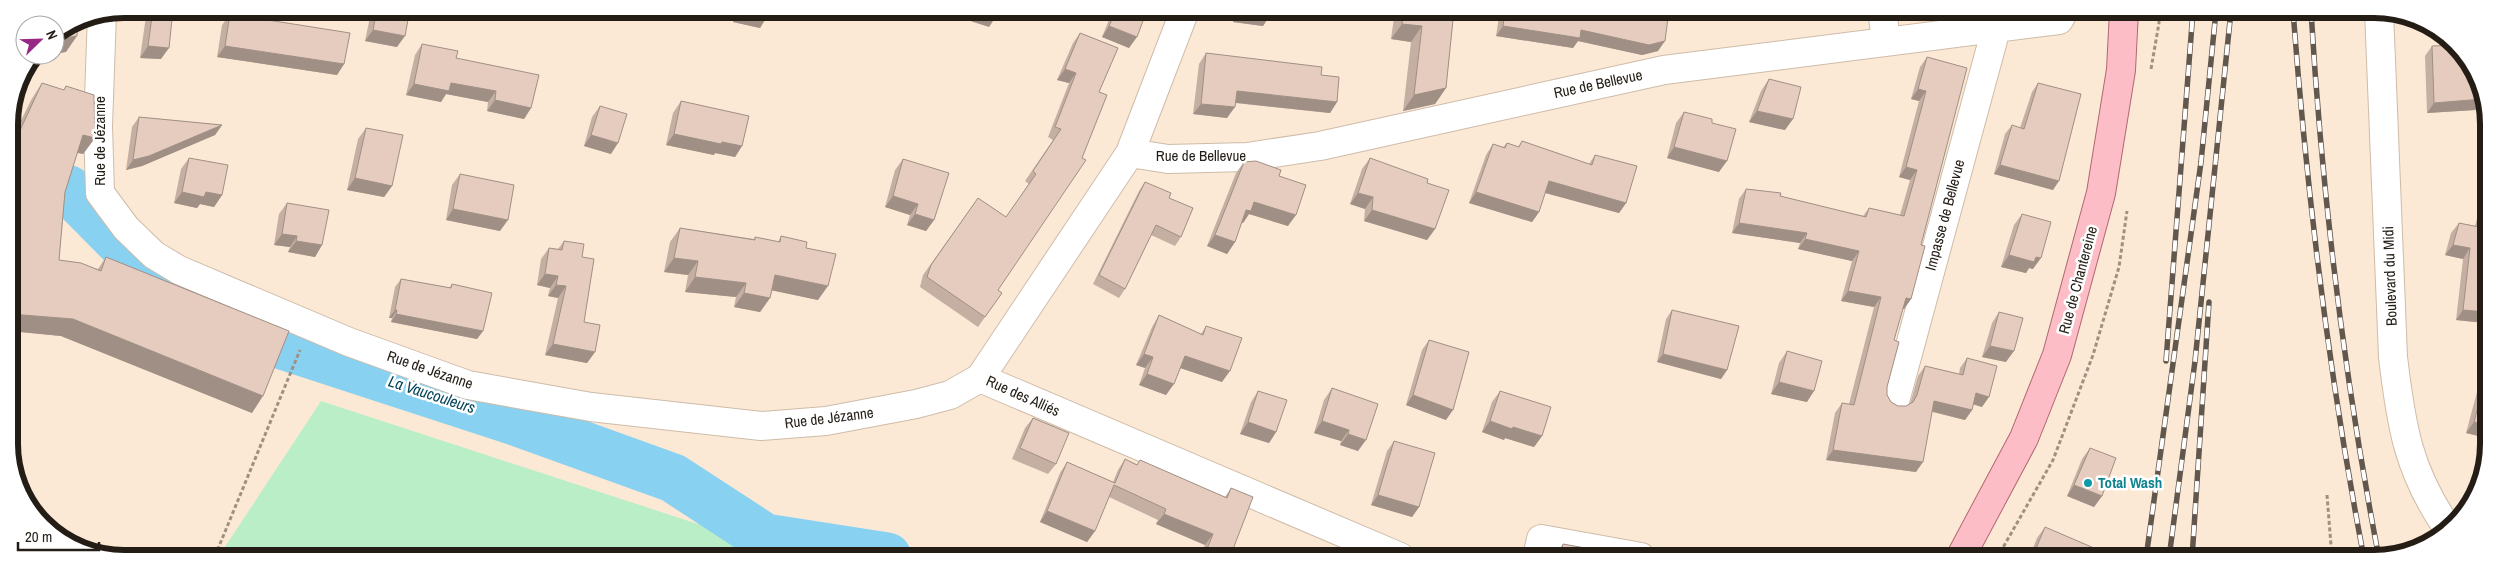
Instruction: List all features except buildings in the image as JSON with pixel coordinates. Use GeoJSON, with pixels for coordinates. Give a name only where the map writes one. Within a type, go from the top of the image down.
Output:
{"type":"FeatureCollection","features":[{"type":"Feature","properties":{"kind":"main road","name":"Rue de Chantereine"},"geometry":{"type":"LineString","coordinates":[[1972,532],[2024,438],[2057,355],[2101,193],[2121,70],[2124,18]]}},
{"type":"Feature","properties":{"kind":"main road"},"geometry":{"type":"LineString","coordinates":[[1957,549],[1972,532]]}},
{"type":"Feature","properties":{"kind":"main road"},"geometry":{"type":"LineString","coordinates":[[1964,549],[1972,532]]}},
{"type":"Feature","properties":{"kind":"street","name":"Rue des Alliés"},"geometry":{"type":"LineString","coordinates":[[1182,18],[1130,152],[980,378],[1382,549]]}},
{"type":"Feature","properties":{"kind":"street"},"geometry":{"type":"LineString","coordinates":[[1883,18],[1886,41]]}},
{"type":"Feature","properties":{"kind":"street","name":"Rue de Bellevue"},"geometry":{"type":"LineString","coordinates":[[1130,152],[1168,159],[1248,157],[1320,146],[1664,70],[1886,41],[1996,30],[2059,20],[2060,18]]}},
{"type":"Feature","properties":{"kind":"street","name":"Boulevard du Midi"},"geometry":{"type":"LineString","coordinates":[[2379,18],[2393,357],[2399,407],[2406,446],[2423,490],[2444,523]]}},
{"type":"Feature","properties":{"kind":"street","name":"Rue de Jézanne"},"geometry":{"type":"LineString","coordinates":[[102,20],[100,193],[126,228],[154,255],[179,270],[308,326],[468,385],[591,408],[761,426],[826,421],[916,404],[950,394],[980,378]]}},
{"type":"Feature","properties":{"kind":"street","name":"Impasse de Bellevue"},"geometry":{"type":"LineString","coordinates":[[1895,401],[1996,30]]}},
{"type":"Feature","properties":{"kind":"street"},"geometry":{"type":"LineString","coordinates":[[1539,549],[1541,539],[1598,549]]}},
{"type":"Feature","properties":{"kind":"path"},"geometry":{"type":"LineString","coordinates":[[218,550],[296,361]]}},
{"type":"Feature","properties":{"kind":"path"},"geometry":{"type":"LineString","coordinates":[[2327,495],[2331,549]]}},
{"type":"Feature","properties":{"kind":"green space"},"geometry":{"type":"Polygon","coordinates":[[[321,401],[777,550],[223,550],[321,401]]]}},
{"type":"Feature","properties":{"kind":"waterway","name":"La Vaucouleurs"},"geometry":{"type":"LineString","coordinates":[[18,171],[69,190],[154,276],[279,344],[515,421],[673,478],[765,538],[840,550]]}},
{"type":"Feature","properties":{"kind":"railway"},"geometry":{"type":"LineString","coordinates":[[2166,361],[2192,18]]}},
{"type":"Feature","properties":{"kind":"railway"},"geometry":{"type":"LineString","coordinates":[[2147,549],[2201,162],[2215,18]]}},
{"type":"Feature","properties":{"kind":"railway"},"geometry":{"type":"LineString","coordinates":[[2170,549],[2195,361],[2230,18]]}},
{"type":"Feature","properties":{"kind":"railway"},"geometry":{"type":"LineString","coordinates":[[2294,18],[2312,217],[2340,422],[2362,549]]}},
{"type":"Feature","properties":{"kind":"railway"},"geometry":{"type":"LineString","coordinates":[[2312,18],[2321,148],[2336,285],[2355,422],[2377,549]]}},
{"type":"Feature","properties":{"kind":"railway"},"geometry":{"type":"LineString","coordinates":[[2193,549],[2209,302]]}},
{"type":"Feature","properties":{"kind":"place","name":"Total Wash"},"geometry":{"type":"Point","coordinates":[2088,483]}}]}
